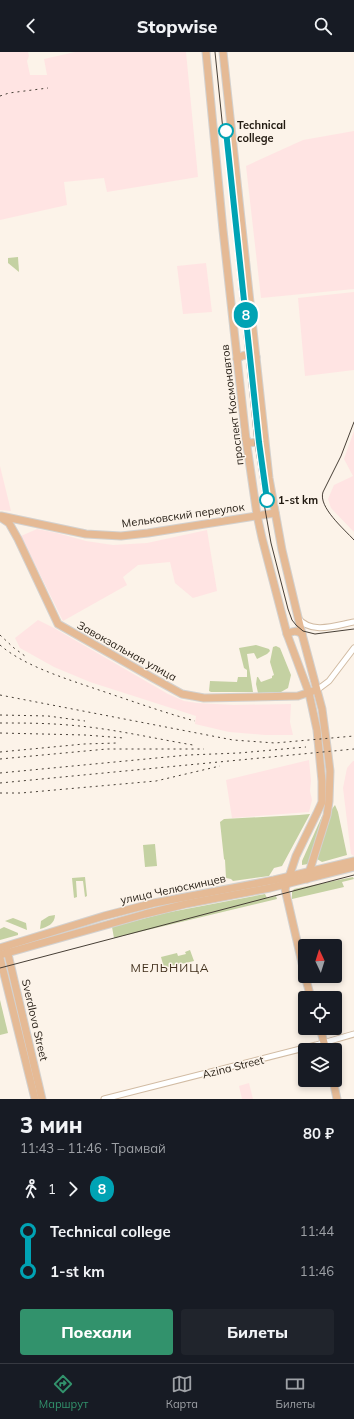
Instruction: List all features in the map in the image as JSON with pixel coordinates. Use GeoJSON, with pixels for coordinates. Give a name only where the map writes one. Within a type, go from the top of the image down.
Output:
{"type":"FeatureCollection","features":[{"type":"Feature","properties":{"kind":"main road","name":"проспект Космонавтов"},"geometry":{"type":"LineString","coordinates":[[206,52],[237,359],[246,439],[257,515],[287,634],[309,693],[317,730],[322,781],[322,799],[318,813],[296,856],[286,884]]}},
{"type":"Feature","properties":{"kind":"main road"},"geometry":{"type":"LineString","coordinates":[[223,52],[264,436],[275,513],[302,634],[317,690],[325,729],[330,771],[330,791],[326,815],[307,879]]}},
{"type":"Feature","properties":{"kind":"main road"},"geometry":{"type":"LineString","coordinates":[[237,359],[250,354],[256,357]]}},
{"type":"Feature","properties":{"kind":"main road"},"geometry":{"type":"LineString","coordinates":[[246,439],[249,443],[259,442],[264,436]]}},
{"type":"Feature","properties":{"kind":"main road","name":"Мельковский переулок"},"geometry":{"type":"LineString","coordinates":[[0,516],[86,534],[121,536],[275,513]]}},
{"type":"Feature","properties":{"kind":"main road","name":"Завокзальная улица"},"geometry":{"type":"LineString","coordinates":[[0,516],[9,523],[58,624],[182,694],[204,698],[298,696],[317,690]]}},
{"type":"Feature","properties":{"kind":"main road"},"geometry":{"type":"LineString","coordinates":[[18,540],[16,532],[18,526],[24,522],[32,522]]}},
{"type":"Feature","properties":{"kind":"main road"},"geometry":{"type":"LineString","coordinates":[[287,634],[294,631],[302,634]]}},
{"type":"Feature","properties":{"kind":"main road","name":"улица Челюскинцев"},"geometry":{"type":"LineString","coordinates":[[3,952],[104,916],[154,903],[289,876],[354,861]]}},
{"type":"Feature","properties":{"kind":"main road","name":"улица Челюскинцев"},"geometry":{"type":"LineString","coordinates":[[3,952],[186,904],[286,884],[354,868]]}},
{"type":"Feature","properties":{"kind":"main road"},"geometry":{"type":"LineString","coordinates":[[286,884],[285,889],[287,902],[298,947]]}},
{"type":"Feature","properties":{"kind":"main road","name":"Sverdlova Street"},"geometry":{"type":"LineString","coordinates":[[3,952],[35,1099]]}},
{"type":"Feature","properties":{"kind":"main road","name":"Sverdlova Street"},"geometry":{"type":"LineString","coordinates":[[3,952],[42,1099]]}},
{"type":"Feature","properties":{"kind":"main road"},"geometry":{"type":"LineString","coordinates":[[335,1087],[338,1099]]}},
{"type":"Feature","properties":{"kind":"street"},"geometry":{"type":"LineString","coordinates":[[298,616],[301,621],[319,628],[354,622]]}},
{"type":"Feature","properties":{"kind":"street"},"geometry":{"type":"LineString","coordinates":[[317,690],[329,681],[354,648]]}},
{"type":"Feature","properties":{"kind":"street","name":"Azina Street"},"geometry":{"type":"LineString","coordinates":[[332,1043],[354,1034]]}},
{"type":"Feature","properties":{"kind":"street","name":"Azina Street"},"geometry":{"type":"LineString","coordinates":[[104,1099],[298,1052]]}},
{"type":"Feature","properties":{"kind":"shaded area"},"geometry":{"type":"Polygon","coordinates":[[[0,52],[28,52],[29,56],[27,61],[30,75],[47,75],[44,59],[75,52],[186,52],[198,177],[107,192],[104,178],[64,182],[67,205],[0,220],[0,52]]]}},
{"type":"Feature","properties":{"kind":"shaded area"},"geometry":{"type":"Polygon","coordinates":[[[354,131],[354,289],[261,298],[246,166],[303,140],[354,131]]]}},
{"type":"Feature","properties":{"kind":"shaded area"},"geometry":{"type":"Polygon","coordinates":[[[206,263],[212,312],[183,314],[177,266],[206,263]]]}},
{"type":"Feature","properties":{"kind":"shaded area"},"geometry":{"type":"Polygon","coordinates":[[[354,292],[354,370],[305,376],[298,298],[354,292]]]}},
{"type":"Feature","properties":{"kind":"shaded area"},"geometry":{"type":"Polygon","coordinates":[[[354,431],[354,532],[331,508],[328,499],[334,485],[353,476],[344,459],[354,431]]]}},
{"type":"Feature","properties":{"kind":"shaded area"},"geometry":{"type":"Polygon","coordinates":[[[0,466],[11,511],[0,510],[0,466]]]}},
{"type":"Feature","properties":{"kind":"shaded area"},"geometry":{"type":"Polygon","coordinates":[[[37,529],[86,541],[113,545],[147,543],[207,530],[217,591],[193,598],[175,583],[170,562],[138,565],[123,577],[127,585],[63,621],[21,536],[37,529]]]}},
{"type":"Feature","properties":{"kind":"shaded area"},"geometry":{"type":"Polygon","coordinates":[[[38,620],[168,694],[184,701],[234,705],[291,704],[290,722],[293,735],[265,735],[229,732],[195,724],[196,716],[90,682],[54,667],[20,648],[15,638],[38,620]]]}},
{"type":"Feature","properties":{"kind":"shaded area"},"geometry":{"type":"Polygon","coordinates":[[[309,760],[311,781],[310,791],[312,800],[309,812],[232,818],[226,780],[309,760]]]}},
{"type":"Feature","properties":{"kind":"shaded area"},"geometry":{"type":"Polygon","coordinates":[[[353,761],[354,856],[351,854],[343,788],[347,768],[353,761]]]}},
{"type":"Feature","properties":{"kind":"shaded area"},"geometry":{"type":"Polygon","coordinates":[[[249,1083],[253,1099],[242,1099],[239,1086],[249,1083]]]}},
{"type":"Feature","properties":{"kind":"green space"},"geometry":{"type":"Polygon","coordinates":[[[18,257],[19,272],[8,263],[8,258],[18,257]]]}},
{"type":"Feature","properties":{"kind":"green space"},"geometry":{"type":"Polygon","coordinates":[[[256,645],[269,649],[270,651],[257,659],[254,653],[247,654],[253,692],[209,691],[210,681],[237,682],[238,677],[247,677],[247,670],[244,668],[239,648],[256,645]]]}},
{"type":"Feature","properties":{"kind":"green space"},"geometry":{"type":"Polygon","coordinates":[[[276,646],[280,648],[291,675],[288,688],[281,692],[258,693],[256,684],[257,677],[261,682],[272,678],[274,675],[270,662],[273,647],[276,646]]]}},
{"type":"Feature","properties":{"kind":"green space"},"geometry":{"type":"Polygon","coordinates":[[[335,805],[338,812],[347,855],[322,862],[317,859],[317,855],[332,809],[335,805]]]}},
{"type":"Feature","properties":{"kind":"green space"},"geometry":{"type":"Polygon","coordinates":[[[310,814],[282,866],[274,868],[269,876],[233,881],[226,878],[220,822],[224,819],[310,814]]]}},
{"type":"Feature","properties":{"kind":"green space"},"geometry":{"type":"Polygon","coordinates":[[[323,814],[308,864],[302,865],[302,861],[323,814]]]}},
{"type":"Feature","properties":{"kind":"green space"},"geometry":{"type":"Polygon","coordinates":[[[155,844],[157,866],[145,867],[143,845],[155,844]]]}},
{"type":"Feature","properties":{"kind":"green space"},"geometry":{"type":"Polygon","coordinates":[[[85,877],[87,896],[85,897],[83,881],[76,881],[77,897],[74,898],[72,878],[85,877]]]}},
{"type":"Feature","properties":{"kind":"green space"},"geometry":{"type":"Polygon","coordinates":[[[353,877],[354,879],[342,882],[344,887],[292,899],[292,892],[294,889],[353,877]]]}},
{"type":"Feature","properties":{"kind":"green space"},"geometry":{"type":"Polygon","coordinates":[[[265,894],[267,898],[276,896],[277,899],[114,938],[112,927],[165,913],[265,894]]]}},
{"type":"Feature","properties":{"kind":"green space"},"geometry":{"type":"Polygon","coordinates":[[[55,915],[52,923],[40,929],[41,921],[49,916],[55,915]]]}},
{"type":"Feature","properties":{"kind":"green space"},"geometry":{"type":"Polygon","coordinates":[[[13,918],[26,923],[27,930],[5,921],[13,918]]]}},
{"type":"Feature","properties":{"kind":"green space"},"geometry":{"type":"Polygon","coordinates":[[[4,927],[18,933],[18,935],[0,940],[0,929],[4,927]]]}},
{"type":"Feature","properties":{"kind":"green space"},"geometry":{"type":"Polygon","coordinates":[[[190,950],[194,961],[164,968],[161,957],[177,953],[178,956],[186,954],[185,952],[190,950]]]}},
{"type":"Feature","properties":{"kind":"green space"},"geometry":{"type":"Polygon","coordinates":[[[0,1000],[8,1033],[0,1035],[0,1000]]]}},
{"type":"Feature","properties":{"kind":"tram line"},"geometry":{"type":"LineString","coordinates":[[215,52],[255,443],[271,543],[288,609],[292,620],[296,625],[303,631],[315,634],[354,629]]}},
{"type":"Feature","properties":{"kind":"tram line","name":"8"},"geometry":{"type":"LineString","coordinates":[[226,131],[259,442],[267,500]]}},
{"type":"Feature","properties":{"kind":"tram line"},"geometry":{"type":"LineString","coordinates":[[354,422],[341,456],[323,492],[322,498],[333,518],[354,540]]}},
{"type":"Feature","properties":{"kind":"tram line"},"geometry":{"type":"LineString","coordinates":[[0,968],[354,875]]}},
{"type":"Feature","properties":{"kind":"railway"},"geometry":{"type":"LineString","coordinates":[[0,96],[9,93],[48,88]]}},
{"type":"Feature","properties":{"kind":"railway"},"geometry":{"type":"LineString","coordinates":[[0,635],[25,656]]}},
{"type":"Feature","properties":{"kind":"railway"},"geometry":{"type":"LineString","coordinates":[[0,645],[10,653],[33,666],[72,681],[195,721]]}},
{"type":"Feature","properties":{"kind":"railway"},"geometry":{"type":"LineString","coordinates":[[0,695],[233,740],[275,743],[354,736]]}},
{"type":"Feature","properties":{"kind":"railway"},"geometry":{"type":"LineString","coordinates":[[0,715],[48,716],[85,721]]}},
{"type":"Feature","properties":{"kind":"railway"},"geometry":{"type":"LineString","coordinates":[[0,723],[42,723],[84,726],[193,745]]}},
{"type":"Feature","properties":{"kind":"railway"},"geometry":{"type":"LineString","coordinates":[[0,733],[85,735],[124,738]]}},
{"type":"Feature","properties":{"kind":"railway"},"geometry":{"type":"LineString","coordinates":[[0,752],[84,744],[117,743]]}},
{"type":"Feature","properties":{"kind":"railway"},"geometry":{"type":"LineString","coordinates":[[0,773],[188,755],[239,753],[306,747]]}},
{"type":"Feature","properties":{"kind":"railway"},"geometry":{"type":"LineString","coordinates":[[0,759],[107,749],[204,749]]}},
{"type":"Feature","properties":{"kind":"railway"},"geometry":{"type":"LineString","coordinates":[[0,783],[354,749]]}},
{"type":"Feature","properties":{"kind":"railway"},"geometry":{"type":"LineString","coordinates":[[0,793],[21,793],[156,781],[220,766]]}},
{"type":"Feature","properties":{"kind":"place","name":"Technical college"},"geometry":{"type":"Point","coordinates":[226,131]}},
{"type":"Feature","properties":{"kind":"place","name":"1-st km"},"geometry":{"type":"Point","coordinates":[267,500]}},
{"type":"Feature","properties":{"kind":"district","name":"МЕЛЬНИЦА"},"geometry":{"type":"Point","coordinates":[170,967]}}]}
